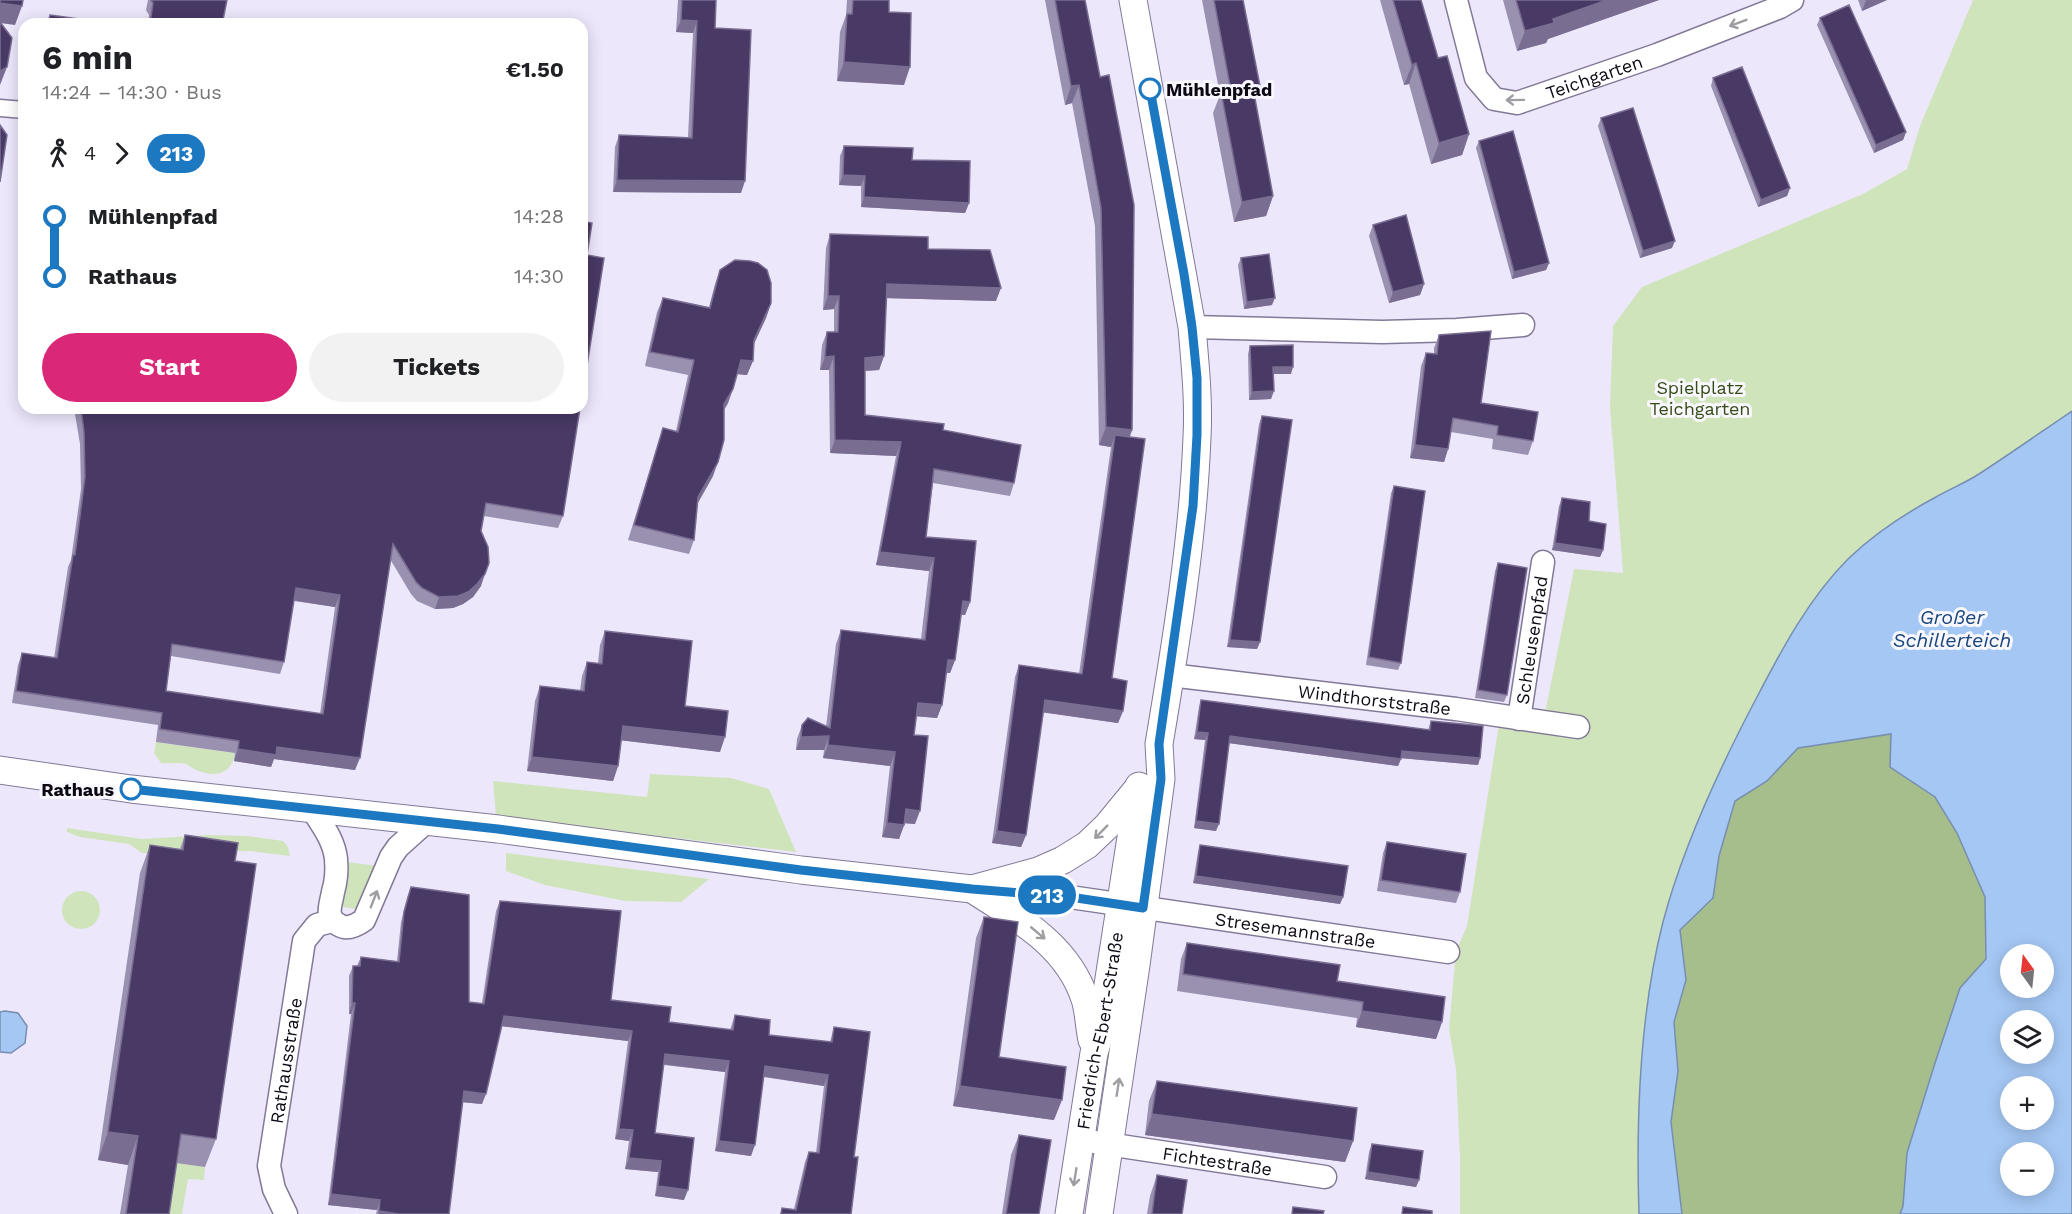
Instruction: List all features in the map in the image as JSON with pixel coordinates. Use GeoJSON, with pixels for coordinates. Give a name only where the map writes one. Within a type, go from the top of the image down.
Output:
{"type":"FeatureCollection","features":[{"type":"Feature","properties":{"kind":"street","name":"Friedrich-Ebert-Straße"},"geometry":{"type":"LineString","coordinates":[[1070,1214],[1094,1053],[1132,906],[1161,779],[1159,744],[1195,482],[1197,378],[1192,327],[1132,0]]}},
{"type":"Feature","properties":{"kind":"street","name":"Teichgarten"},"geometry":{"type":"LineString","coordinates":[[1456,0],[1476,78],[1494,99],[1517,103],[1658,55],[1780,7],[1792,0]]}},
{"type":"Feature","properties":{"kind":"street"},"geometry":{"type":"LineString","coordinates":[[0,108],[18,110]]}},
{"type":"Feature","properties":{"kind":"street"},"geometry":{"type":"LineString","coordinates":[[1192,327],[1382,332],[1523,325]]}},
{"type":"Feature","properties":{"kind":"street","name":"Schleusenpfad"},"geometry":{"type":"LineString","coordinates":[[1519,719],[1543,562]]}},
{"type":"Feature","properties":{"kind":"street","name":"Windthorststraße"},"geometry":{"type":"LineString","coordinates":[[1170,675],[1444,708],[1578,727]]}},
{"type":"Feature","properties":{"kind":"street","name":"Friedrich-Ebert-Straße"},"geometry":{"type":"LineString","coordinates":[[1099,1214],[1109,1144],[1132,906],[1139,787],[1159,744]]}},
{"type":"Feature","properties":{"kind":"street"},"geometry":{"type":"LineString","coordinates":[[0,770],[131,789],[509,830],[801,870],[972,889],[1038,871],[1064,860],[1087,845],[1107,826],[1139,787]]}},
{"type":"Feature","properties":{"kind":"street"},"geometry":{"type":"LineString","coordinates":[[312,809],[328,833],[336,859],[333,893],[328,913],[332,921],[342,927],[356,926],[364,920],[391,857],[398,847],[427,821]]}},
{"type":"Feature","properties":{"kind":"street"},"geometry":{"type":"LineString","coordinates":[[972,889],[1037,931],[1066,960],[1076,976],[1085,1000],[1094,1053]]}},
{"type":"Feature","properties":{"kind":"street","name":"Stresemannstraße"},"geometry":{"type":"LineString","coordinates":[[972,889],[1070,897],[1448,952]]}},
{"type":"Feature","properties":{"kind":"street","name":"Rathausstraße"},"geometry":{"type":"LineString","coordinates":[[286,1214],[274,1189],[269,1166],[302,953],[304,941],[316,925],[332,921]]}},
{"type":"Feature","properties":{"kind":"street","name":"Fichtestraße"},"geometry":{"type":"LineString","coordinates":[[1081,1140],[1325,1177]]}},
{"type":"Feature","properties":{"kind":"green space","name":"Spielplatz Teichgarten"},"geometry":{"type":"Polygon","coordinates":[[[1973,0],[2072,0],[2072,1214],[1460,1214],[1456,1069],[1449,1029],[1456,951],[1467,926],[1500,718],[1543,723],[1574,569],[1623,573],[1610,407],[1613,326],[1642,287],[1863,194],[1907,169],[1920,126],[1973,0]]]}},
{"type":"Feature","properties":{"kind":"green space"},"geometry":{"type":"Polygon","coordinates":[[[1892,733],[1890,767],[1935,797],[1957,833],[1985,897],[1986,959],[1960,989],[1935,1063],[1907,1153],[1903,1206],[1900,1214],[1682,1214],[1671,1122],[1678,1071],[1674,1022],[1686,980],[1680,930],[1713,898],[1719,856],[1735,801],[1767,781],[1798,748],[1892,733]]]}},
{"type":"Feature","properties":{"kind":"green space"},"geometry":{"type":"Polygon","coordinates":[[[156,742],[235,753],[227,769],[218,774],[212,774],[186,764],[161,763],[154,753],[156,742]]]}},
{"type":"Feature","properties":{"kind":"green space"},"geometry":{"type":"Polygon","coordinates":[[[650,774],[731,778],[769,789],[796,852],[496,817],[493,781],[647,797],[650,774]]]}},
{"type":"Feature","properties":{"kind":"green space"},"geometry":{"type":"Polygon","coordinates":[[[67,828],[142,839],[209,835],[248,836],[283,841],[288,847],[290,856],[251,851],[211,851],[172,855],[142,853],[129,844],[80,837],[67,832],[67,828]]]}},
{"type":"Feature","properties":{"kind":"green space"},"geometry":{"type":"Polygon","coordinates":[[[506,853],[709,879],[681,902],[625,901],[545,885],[506,871],[506,853]]]}},
{"type":"Feature","properties":{"kind":"green space"},"geometry":{"type":"Polygon","coordinates":[[[347,862],[378,866],[365,911],[339,906],[347,862]]]}},
{"type":"Feature","properties":{"kind":"green space"},"geometry":{"type":"Polygon","coordinates":[[[81,891],[88,892],[94,897],[99,903],[99,917],[94,923],[88,928],[81,929],[74,928],[68,923],[63,917],[62,910],[63,903],[68,897],[74,892],[81,891]]]}},
{"type":"Feature","properties":{"kind":"green space"},"geometry":{"type":"Polygon","coordinates":[[[171,1162],[205,1167],[204,1180],[188,1179],[182,1214],[163,1214],[171,1162]]]}},
{"type":"Feature","properties":{"kind":"water","name":"Großer Schillerteich"},"geometry":{"type":"Polygon","coordinates":[[[2072,411],[2072,1214],[1900,1214],[1903,1206],[1907,1153],[1960,988],[1986,959],[1985,897],[1957,833],[1935,797],[1890,767],[1891,734],[1798,748],[1767,781],[1735,801],[1719,856],[1713,898],[1680,930],[1686,980],[1674,1022],[1678,1071],[1671,1122],[1682,1214],[1639,1214],[1639,1105],[1649,993],[1655,957],[1671,893],[1704,807],[1786,643],[1834,574],[1858,550],[1901,517],[1979,474],[2072,411]]]}},
{"type":"Feature","properties":{"kind":"water"},"geometry":{"type":"Polygon","coordinates":[[[0,1012],[18,1013],[27,1026],[25,1043],[11,1053],[0,1052],[0,1012]]]}},
{"type":"Feature","properties":{"kind":"building"},"geometry":{"type":"Polygon","coordinates":[[[0,0],[23,0],[22,6],[0,3],[0,0]]]}},
{"type":"Feature","properties":{"kind":"building"},"geometry":{"type":"Polygon","coordinates":[[[151,0],[227,0],[223,18],[151,18],[153,3],[151,0]]]}},
{"type":"Feature","properties":{"kind":"building"},"geometry":{"type":"Polygon","coordinates":[[[682,0],[716,0],[715,28],[751,30],[745,181],[617,180],[619,135],[692,138],[697,21],[681,20],[682,0]]]}},
{"type":"Feature","properties":{"kind":"building"},"geometry":{"type":"Polygon","coordinates":[[[853,0],[889,0],[889,12],[911,13],[910,67],[844,62],[847,14],[852,14],[853,0]]]}},
{"type":"Feature","properties":{"kind":"building"},"geometry":{"type":"Polygon","coordinates":[[[1055,0],[1085,0],[1100,77],[1109,75],[1134,205],[1132,430],[1106,427],[1101,208],[1079,85],[1071,86],[1055,0]]]}},
{"type":"Feature","properties":{"kind":"building"},"geometry":{"type":"Polygon","coordinates":[[[1214,0],[1243,0],[1260,86],[1253,88],[1273,196],[1242,202],[1221,92],[1231,91],[1214,0]]]}},
{"type":"Feature","properties":{"kind":"building"},"geometry":{"type":"Polygon","coordinates":[[[1393,0],[1421,0],[1438,58],[1447,56],[1469,134],[1439,143],[1416,63],[1412,65],[1393,0]]]}},
{"type":"Feature","properties":{"kind":"building"},"geometry":{"type":"Polygon","coordinates":[[[1516,0],[1607,0],[1553,19],[1554,23],[1525,31],[1516,0]]]}},
{"type":"Feature","properties":{"kind":"building"},"geometry":{"type":"Polygon","coordinates":[[[1849,5],[1906,132],[1876,145],[1820,18],[1849,5]]]}},
{"type":"Feature","properties":{"kind":"building"},"geometry":{"type":"Polygon","coordinates":[[[50,15],[72,18],[49,18],[50,15]]]}},
{"type":"Feature","properties":{"kind":"building"},"geometry":{"type":"Polygon","coordinates":[[[0,22],[12,38],[7,67],[0,71],[0,22]]]}},
{"type":"Feature","properties":{"kind":"building"},"geometry":{"type":"Polygon","coordinates":[[[1742,67],[1790,188],[1761,200],[1713,78],[1742,67]]]}},
{"type":"Feature","properties":{"kind":"building"},"geometry":{"type":"Polygon","coordinates":[[[1633,108],[1675,241],[1643,251],[1601,118],[1633,108]]]}},
{"type":"Feature","properties":{"kind":"building"},"geometry":{"type":"Polygon","coordinates":[[[0,125],[7,135],[0,182],[0,125]]]}},
{"type":"Feature","properties":{"kind":"building"},"geometry":{"type":"Polygon","coordinates":[[[1513,131],[1549,263],[1514,272],[1479,141],[1513,131]]]}},
{"type":"Feature","properties":{"kind":"building"},"geometry":{"type":"Polygon","coordinates":[[[844,146],[913,148],[912,160],[970,161],[969,203],[864,197],[865,176],[843,175],[844,146]]]}},
{"type":"Feature","properties":{"kind":"building"},"geometry":{"type":"Polygon","coordinates":[[[1406,215],[1424,284],[1393,292],[1373,225],[1406,215]]]}},
{"type":"Feature","properties":{"kind":"building"},"geometry":{"type":"Polygon","coordinates":[[[588,222],[592,223],[588,249],[588,222]]]}},
{"type":"Feature","properties":{"kind":"building"},"geometry":{"type":"Polygon","coordinates":[[[830,234],[928,237],[928,249],[990,250],[1001,288],[887,284],[884,356],[865,358],[865,415],[944,424],[943,430],[1021,445],[1014,483],[934,469],[926,537],[976,541],[970,602],[963,601],[955,660],[948,660],[942,705],[918,703],[914,735],[928,736],[920,811],[906,809],[904,825],[887,823],[895,752],[828,745],[829,736],[801,737],[802,725],[808,718],[830,728],[841,630],[925,640],[934,558],[880,552],[901,442],[835,440],[834,356],[825,357],[827,332],[838,332],[839,296],[828,296],[830,234]]]}},
{"type":"Feature","properties":{"kind":"building"},"geometry":{"type":"Polygon","coordinates":[[[1269,254],[1275,298],[1247,302],[1241,258],[1269,254]]]}},
{"type":"Feature","properties":{"kind":"building"},"geometry":{"type":"Polygon","coordinates":[[[588,255],[604,258],[588,359],[588,255]]]}},
{"type":"Feature","properties":{"kind":"building"},"geometry":{"type":"Polygon","coordinates":[[[735,260],[758,263],[767,270],[771,283],[771,303],[754,340],[753,361],[741,360],[733,389],[724,404],[724,440],[718,462],[698,497],[694,540],[634,525],[663,428],[678,432],[694,360],[650,352],[663,298],[710,308],[720,270],[735,260]]]}},
{"type":"Feature","properties":{"kind":"building"},"geometry":{"type":"Polygon","coordinates":[[[1491,331],[1481,403],[1538,412],[1533,441],[1497,435],[1498,426],[1453,418],[1448,449],[1415,445],[1426,353],[1437,354],[1439,335],[1491,331]]]}},
{"type":"Feature","properties":{"kind":"building"},"geometry":{"type":"Polygon","coordinates":[[[1293,345],[1293,367],[1273,367],[1274,391],[1252,392],[1250,346],[1293,345]]]}},
{"type":"Feature","properties":{"kind":"building"},"geometry":{"type":"Polygon","coordinates":[[[82,414],[579,414],[563,516],[486,503],[481,531],[488,547],[489,563],[485,574],[468,592],[458,596],[439,597],[422,588],[393,544],[360,758],[277,747],[276,755],[238,749],[239,741],[160,729],[162,713],[16,691],[22,653],[57,658],[73,555],[75,555],[85,477],[82,414]],[[296,588],[284,662],[172,644],[166,691],[323,714],[340,595],[296,588]]]}},
{"type":"Feature","properties":{"kind":"building"},"geometry":{"type":"Polygon","coordinates":[[[1262,416],[1292,420],[1260,642],[1230,640],[1262,416]]]}},
{"type":"Feature","properties":{"kind":"building"},"geometry":{"type":"Polygon","coordinates":[[[1115,435],[1145,439],[1112,678],[1127,681],[1123,711],[1045,700],[1026,835],[997,831],[1019,665],[1082,674],[1115,435]]]}},
{"type":"Feature","properties":{"kind":"building"},"geometry":{"type":"Polygon","coordinates":[[[1394,486],[1425,491],[1401,663],[1369,657],[1394,486]]]}},
{"type":"Feature","properties":{"kind":"building"},"geometry":{"type":"Polygon","coordinates":[[[1562,498],[1590,502],[1589,521],[1606,524],[1603,550],[1555,543],[1562,498]]]}},
{"type":"Feature","properties":{"kind":"building"},"geometry":{"type":"Polygon","coordinates":[[[1498,563],[1527,568],[1507,695],[1478,690],[1498,563]]]}},
{"type":"Feature","properties":{"kind":"building"},"geometry":{"type":"Polygon","coordinates":[[[605,631],[692,641],[685,706],[728,711],[725,737],[623,726],[618,766],[532,757],[540,686],[584,691],[587,662],[602,664],[605,631]]]}},
{"type":"Feature","properties":{"kind":"building"},"geometry":{"type":"Polygon","coordinates":[[[1201,700],[1430,730],[1431,721],[1483,726],[1480,758],[1402,751],[1401,759],[1230,736],[1219,824],[1196,821],[1208,733],[1197,732],[1201,700]]]}},
{"type":"Feature","properties":{"kind":"building"},"geometry":{"type":"Polygon","coordinates":[[[185,835],[238,843],[235,861],[256,864],[216,1139],[181,1134],[169,1214],[126,1214],[138,1136],[108,1132],[150,845],[183,850],[185,835]]]}},
{"type":"Feature","properties":{"kind":"building"},"geometry":{"type":"Polygon","coordinates":[[[1387,842],[1466,854],[1460,892],[1381,880],[1387,842]]]}},
{"type":"Feature","properties":{"kind":"building"},"geometry":{"type":"Polygon","coordinates":[[[1200,845],[1348,866],[1343,897],[1196,876],[1200,845]]]}},
{"type":"Feature","properties":{"kind":"building"},"geometry":{"type":"Polygon","coordinates":[[[411,887],[469,895],[469,1002],[484,1004],[500,901],[621,911],[611,1000],[671,1007],[669,1022],[733,1030],[735,1015],[770,1020],[769,1035],[832,1042],[834,1027],[870,1032],[854,1157],[858,1157],[851,1214],[781,1214],[782,1208],[796,1210],[809,1152],[819,1153],[828,1075],[765,1066],[755,1145],[719,1141],[729,1061],[665,1054],[655,1133],[694,1138],[688,1190],[658,1186],[661,1161],[629,1158],[633,1130],[619,1129],[632,1031],[504,1016],[486,1094],[464,1091],[449,1214],[399,1214],[379,1211],[380,1200],[331,1194],[355,1003],[352,1003],[353,966],[360,966],[361,957],[399,962],[404,912],[411,887]]]}},
{"type":"Feature","properties":{"kind":"building"},"geometry":{"type":"Polygon","coordinates":[[[984,917],[1018,922],[999,1057],[1066,1067],[1062,1100],[960,1086],[984,917]]]}},
{"type":"Feature","properties":{"kind":"building"},"geometry":{"type":"Polygon","coordinates":[[[1187,943],[1340,965],[1337,981],[1445,997],[1442,1022],[1362,1011],[1363,1002],[1183,974],[1187,943]]]}},
{"type":"Feature","properties":{"kind":"building"},"geometry":{"type":"Polygon","coordinates":[[[1157,1081],[1357,1108],[1353,1141],[1152,1114],[1157,1081]]]}},
{"type":"Feature","properties":{"kind":"building"},"geometry":{"type":"Polygon","coordinates":[[[1019,1135],[1051,1140],[1039,1214],[1006,1214],[1019,1135]]]}},
{"type":"Feature","properties":{"kind":"building"},"geometry":{"type":"Polygon","coordinates":[[[1372,1144],[1423,1151],[1419,1180],[1368,1172],[1372,1144]]]}},
{"type":"Feature","properties":{"kind":"building"},"geometry":{"type":"Polygon","coordinates":[[[1157,1175],[1187,1180],[1182,1214],[1152,1214],[1157,1175]]]}},
{"type":"Feature","properties":{"kind":"building"},"geometry":{"type":"Polygon","coordinates":[[[1293,1207],[1324,1211],[1323,1214],[1292,1214],[1293,1207]]]}},
{"type":"Feature","properties":{"kind":"building"},"geometry":{"type":"Polygon","coordinates":[[[1403,1207],[1432,1211],[1432,1214],[1402,1214],[1403,1207]]]}},
{"type":"Feature","properties":{"kind":"bus line","name":"213"},"geometry":{"type":"LineString","coordinates":[[131,789],[498,829],[801,870],[972,889],[1070,897],[1143,908],[1161,779],[1159,744],[1193,506],[1197,435],[1197,378],[1192,327],[1150,89]]}},
{"type":"Feature","properties":{"kind":"place","name":"Mühlenpfad"},"geometry":{"type":"Point","coordinates":[1150,89]}},
{"type":"Feature","properties":{"kind":"place","name":"Rathaus"},"geometry":{"type":"Point","coordinates":[131,789]}}]}
